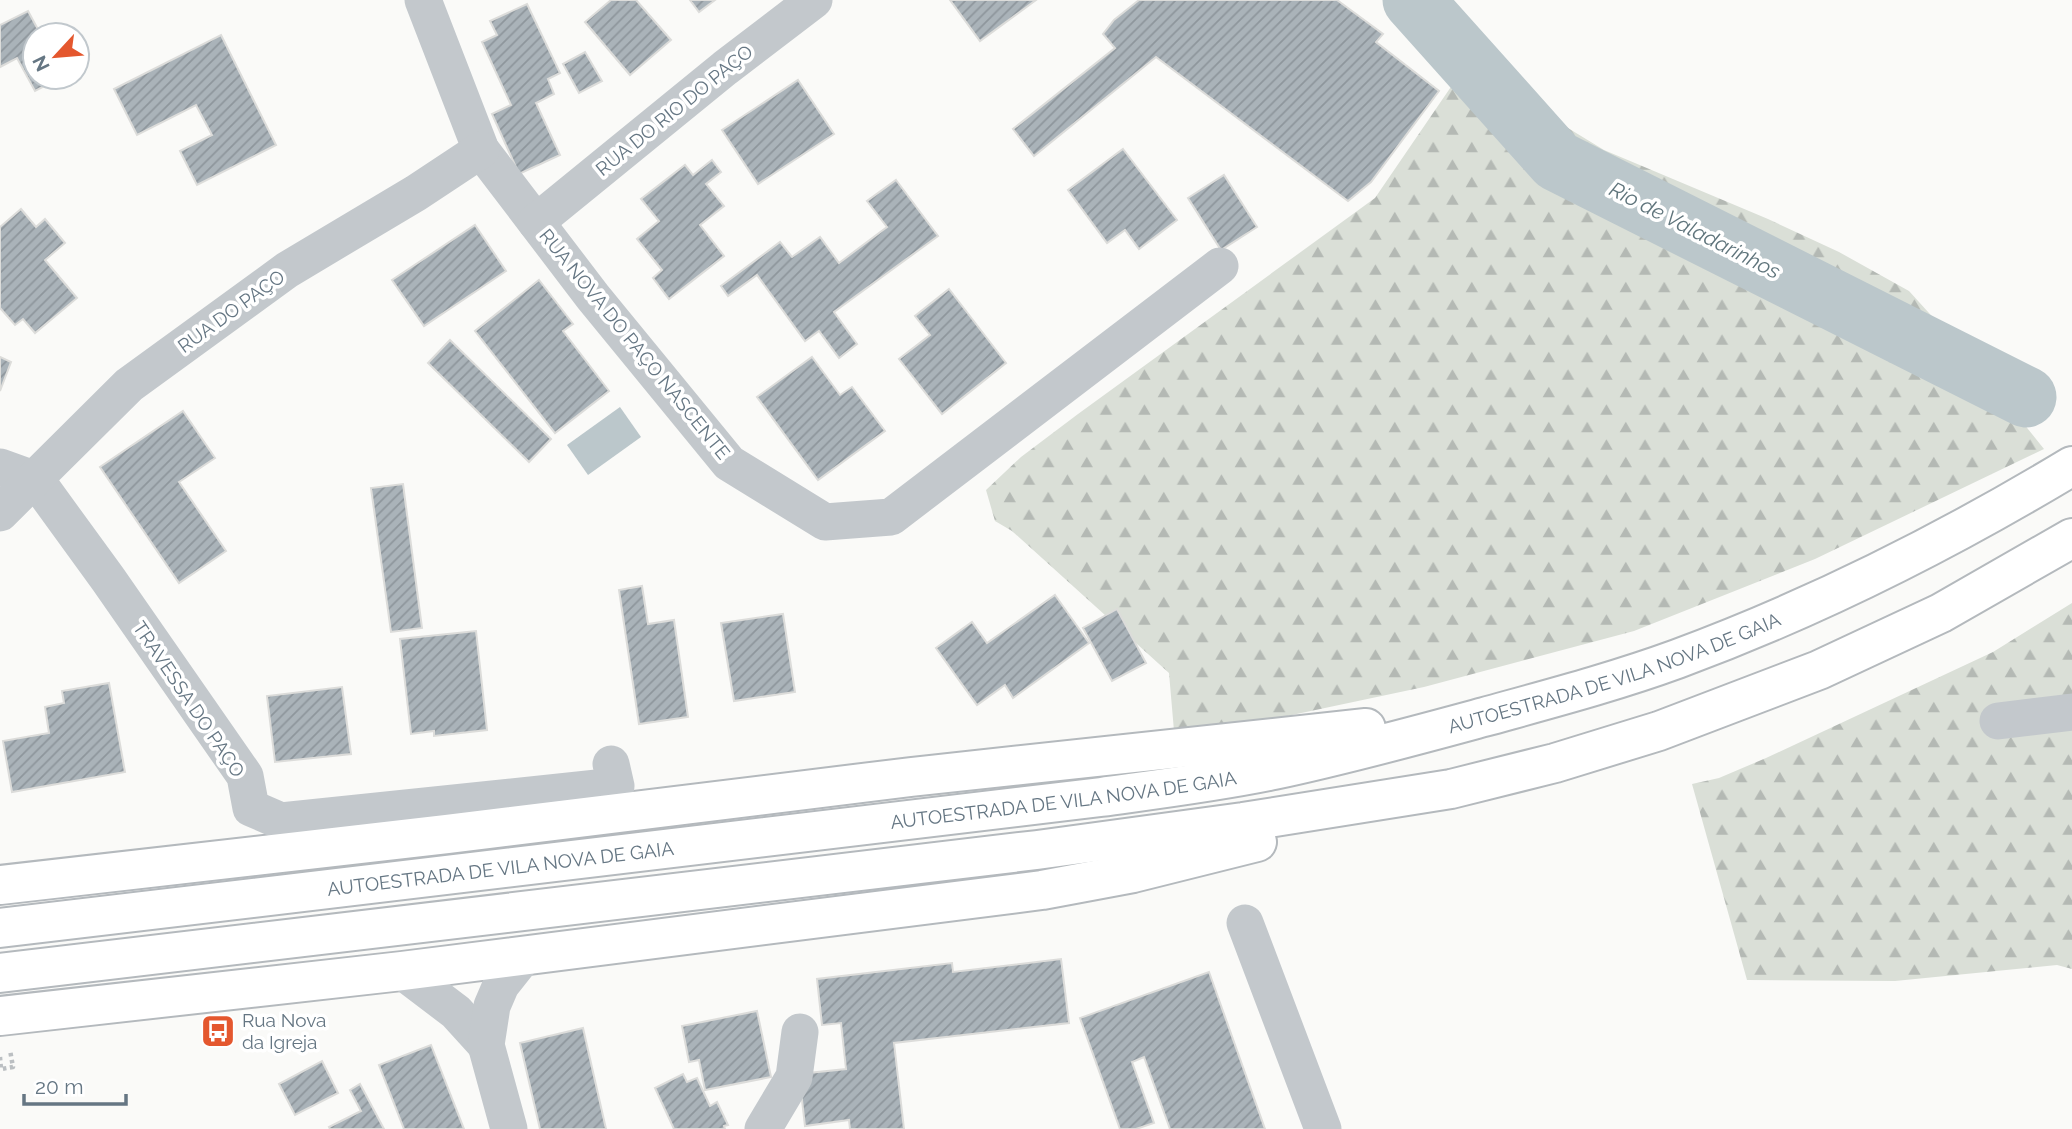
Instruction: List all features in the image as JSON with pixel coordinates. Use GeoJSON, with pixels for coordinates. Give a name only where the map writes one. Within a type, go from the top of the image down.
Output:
{"type":"FeatureCollection","features":[{"type":"Feature","properties":{"kind":"highway","name":"AUTOESTRADA DE VILA NOVA DE GAIA"},"geometry":{"type":"LineString","coordinates":[[0,928],[1186,785],[1272,770],[1379,746],[1497,714],[1677,659],[1797,610],[1923,550],[2072,466]]}},
{"type":"Feature","properties":{"kind":"highway"},"geometry":{"type":"LineString","coordinates":[[0,1016],[524,956],[1042,890],[1146,870],[1555,763],[1659,731],[1819,670],[1941,613],[2072,538]]}},
{"type":"Feature","properties":{"kind":"highway"},"geometry":{"type":"LineString","coordinates":[[0,885],[911,777],[1497,714]]}},
{"type":"Feature","properties":{"kind":"highway"},"geometry":{"type":"LineString","coordinates":[[0,973],[1037,850],[1243,822],[1451,789]]}},
{"type":"Feature","properties":{"kind":"street","name":"RUA NOVA DO PAÇO NASCENTE"},"geometry":{"type":"LineString","coordinates":[[423,0],[481,150],[593,297],[729,463],[825,522],[891,517],[1220,266]]}},
{"type":"Feature","properties":{"kind":"street","name":"RUA DO RIO DO PAÇO"},"geometry":{"type":"LineString","coordinates":[[536,222],[725,68],[814,0]]}},
{"type":"Feature","properties":{"kind":"street","name":"RUA DO PAÇO"},"geometry":{"type":"LineString","coordinates":[[0,513],[36,480],[129,384],[288,270],[416,193],[481,150]]}},
{"type":"Feature","properties":{"kind":"street"},"geometry":{"type":"LineString","coordinates":[[0,467],[36,480]]}},
{"type":"Feature","properties":{"kind":"street","name":"TRAVESSA DO PAÇO"},"geometry":{"type":"LineString","coordinates":[[36,480],[244,776],[251,808],[281,821],[616,786],[611,764]]}},
{"type":"Feature","properties":{"kind":"street"},"geometry":{"type":"LineString","coordinates":[[1998,720],[2072,712]]}},
{"type":"Feature","properties":{"kind":"street"},"geometry":{"type":"LineString","coordinates":[[1245,923],[1323,1129]]}},
{"type":"Feature","properties":{"kind":"street"},"geometry":{"type":"LineString","coordinates":[[509,1129],[486,1045],[492,1006],[501,985],[524,956]]}},
{"type":"Feature","properties":{"kind":"street"},"geometry":{"type":"LineString","coordinates":[[402,971],[456,1012],[486,1045]]}},
{"type":"Feature","properties":{"kind":"street"},"geometry":{"type":"LineString","coordinates":[[763,1129],[793,1077],[800,1032]]}},
{"type":"Feature","properties":{"kind":"path"},"geometry":{"type":"LineString","coordinates":[[0,1058],[1,1069],[13,1068]]}},
{"type":"Feature","properties":{"kind":"green space"},"geometry":{"type":"Polygon","coordinates":[[[1457,78],[1529,107],[1604,150],[1839,252],[1909,291],[1978,367],[2044,449],[1815,559],[1634,631],[1424,687],[1273,719],[1174,731],[1169,673],[1012,531],[995,521],[986,490],[1021,457],[1078,414],[1375,198],[1457,78]]]}},
{"type":"Feature","properties":{"kind":"green space"},"geometry":{"type":"Polygon","coordinates":[[[2072,603],[2072,969],[2057,965],[1895,981],[1747,980],[1692,784],[1719,778],[1766,758],[1993,652],[2072,603]]]}},
{"type":"Feature","properties":{"kind":"shaded area"},"geometry":{"type":"Polygon","coordinates":[[[620,407],[641,437],[588,475],[567,445],[620,407]]]}},
{"type":"Feature","properties":{"kind":"building"},"geometry":{"type":"Polygon","coordinates":[[[611,0],[636,0],[671,40],[630,75],[585,22],[611,0]]]}},
{"type":"Feature","properties":{"kind":"building"},"geometry":{"type":"Polygon","coordinates":[[[690,0],[715,0],[699,12],[690,0]]]}},
{"type":"Feature","properties":{"kind":"building"},"geometry":{"type":"Polygon","coordinates":[[[950,0],[1036,0],[980,41],[950,0]]]}},
{"type":"Feature","properties":{"kind":"building"},"geometry":{"type":"Polygon","coordinates":[[[1139,0],[1337,0],[1383,34],[1376,42],[1439,91],[1371,182],[1348,201],[1156,57],[1034,156],[1013,129],[1115,48],[1103,34],[1114,20],[1139,0]]]}},
{"type":"Feature","properties":{"kind":"building"},"geometry":{"type":"Polygon","coordinates":[[[527,4],[560,73],[548,79],[554,94],[536,103],[560,155],[519,174],[492,114],[511,105],[482,42],[497,35],[490,21],[527,4]]]}},
{"type":"Feature","properties":{"kind":"building"},"geometry":{"type":"Polygon","coordinates":[[[28,11],[33,21],[21,21],[21,65],[17,58],[0,67],[0,25],[28,11]]]}},
{"type":"Feature","properties":{"kind":"building"},"geometry":{"type":"Polygon","coordinates":[[[221,35],[276,145],[197,185],[180,151],[212,135],[196,105],[137,135],[114,89],[221,35]]]}},
{"type":"Feature","properties":{"kind":"building"},"geometry":{"type":"Polygon","coordinates":[[[585,52],[602,81],[579,93],[563,64],[585,52]]]}},
{"type":"Feature","properties":{"kind":"building"},"geometry":{"type":"Polygon","coordinates":[[[798,80],[834,134],[758,184],[722,130],[798,80]]]}},
{"type":"Feature","properties":{"kind":"building"},"geometry":{"type":"Polygon","coordinates":[[[1123,149],[1177,220],[1139,249],[1125,230],[1107,243],[1068,190],[1123,149]]]}},
{"type":"Feature","properties":{"kind":"building"},"geometry":{"type":"Polygon","coordinates":[[[712,160],[721,172],[706,184],[724,206],[700,225],[724,256],[669,299],[653,278],[662,270],[637,239],[659,221],[641,199],[685,165],[693,175],[712,160]]]}},
{"type":"Feature","properties":{"kind":"building"},"geometry":{"type":"Polygon","coordinates":[[[1224,175],[1257,227],[1221,250],[1188,198],[1224,175]]]}},
{"type":"Feature","properties":{"kind":"building"},"geometry":{"type":"Polygon","coordinates":[[[896,180],[938,236],[834,312],[857,344],[839,358],[819,331],[805,341],[757,275],[728,296],[721,286],[780,242],[792,257],[820,237],[839,263],[887,227],[867,201],[896,180]]]}},
{"type":"Feature","properties":{"kind":"building"},"geometry":{"type":"Polygon","coordinates":[[[21,209],[36,227],[45,219],[65,243],[45,260],[77,298],[35,333],[23,319],[15,325],[0,308],[0,227],[21,209]]]}},
{"type":"Feature","properties":{"kind":"building"},"geometry":{"type":"Polygon","coordinates":[[[475,225],[506,271],[424,326],[392,280],[475,225]]]}},
{"type":"Feature","properties":{"kind":"building"},"geometry":{"type":"Polygon","coordinates":[[[539,280],[573,324],[563,331],[609,391],[555,433],[475,331],[539,280]]]}},
{"type":"Feature","properties":{"kind":"building"},"geometry":{"type":"Polygon","coordinates":[[[949,289],[1006,363],[942,414],[899,359],[930,335],[915,316],[949,289]]]}},
{"type":"Feature","properties":{"kind":"building"},"geometry":{"type":"Polygon","coordinates":[[[450,340],[551,439],[529,462],[428,363],[450,340]]]}},
{"type":"Feature","properties":{"kind":"building"},"geometry":{"type":"Polygon","coordinates":[[[0,357],[11,362],[0,391],[0,357]]]}},
{"type":"Feature","properties":{"kind":"building"},"geometry":{"type":"Polygon","coordinates":[[[812,357],[840,395],[852,387],[885,431],[818,480],[757,397],[812,357]]]}},
{"type":"Feature","properties":{"kind":"building"},"geometry":{"type":"Polygon","coordinates":[[[183,411],[215,458],[179,482],[226,551],[179,583],[100,467],[183,411]]]}},
{"type":"Feature","properties":{"kind":"building"},"geometry":{"type":"Polygon","coordinates":[[[403,484],[422,628],[391,632],[371,488],[403,484]]]}},
{"type":"Feature","properties":{"kind":"building"},"geometry":{"type":"Polygon","coordinates":[[[642,586],[648,624],[674,620],[688,717],[639,724],[619,590],[642,586]]]}},
{"type":"Feature","properties":{"kind":"building"},"geometry":{"type":"Polygon","coordinates":[[[1055,595],[1089,643],[1013,698],[1005,685],[977,705],[936,648],[972,622],[987,643],[1055,595]]]}},
{"type":"Feature","properties":{"kind":"building"},"geometry":{"type":"Polygon","coordinates":[[[1117,609],[1146,663],[1112,681],[1083,628],[1117,609]]]}},
{"type":"Feature","properties":{"kind":"building"},"geometry":{"type":"Polygon","coordinates":[[[783,614],[795,692],[734,701],[721,623],[783,614]]]}},
{"type":"Feature","properties":{"kind":"building"},"geometry":{"type":"Polygon","coordinates":[[[476,631],[487,730],[434,736],[434,731],[411,734],[400,639],[476,631]]]}},
{"type":"Feature","properties":{"kind":"building"},"geometry":{"type":"Polygon","coordinates":[[[109,683],[125,772],[12,792],[3,741],[49,733],[45,707],[64,703],[62,691],[109,683]]]}},
{"type":"Feature","properties":{"kind":"building"},"geometry":{"type":"Polygon","coordinates":[[[342,687],[351,754],[275,762],[267,696],[342,687]]]}},
{"type":"Feature","properties":{"kind":"building"},"geometry":{"type":"Polygon","coordinates":[[[1061,959],[1069,1023],[894,1043],[904,1129],[850,1129],[849,1120],[805,1126],[799,1074],[846,1069],[841,1023],[822,1025],[817,979],[952,963],[953,972],[1061,959]]]}},
{"type":"Feature","properties":{"kind":"building"},"geometry":{"type":"Polygon","coordinates":[[[1209,972],[1265,1129],[1170,1129],[1144,1057],[1132,1062],[1154,1123],[1136,1129],[1120,1129],[1080,1018],[1209,972]]]}},
{"type":"Feature","properties":{"kind":"building"},"geometry":{"type":"Polygon","coordinates":[[[757,1011],[771,1077],[705,1090],[699,1060],[689,1062],[682,1026],[757,1011]]]}},
{"type":"Feature","properties":{"kind":"building"},"geometry":{"type":"Polygon","coordinates":[[[583,1028],[606,1129],[540,1129],[520,1043],[583,1028]]]}},
{"type":"Feature","properties":{"kind":"building"},"geometry":{"type":"Polygon","coordinates":[[[431,1045],[464,1129],[404,1129],[379,1065],[431,1045]]]}},
{"type":"Feature","properties":{"kind":"building"},"geometry":{"type":"Polygon","coordinates":[[[322,1061],[338,1093],[295,1115],[279,1084],[322,1061]]]}},
{"type":"Feature","properties":{"kind":"building"},"geometry":{"type":"Polygon","coordinates":[[[683,1074],[687,1082],[697,1078],[710,1106],[717,1102],[728,1125],[724,1126],[725,1129],[674,1129],[655,1088],[683,1074]]]}},
{"type":"Feature","properties":{"kind":"building"},"geometry":{"type":"Polygon","coordinates":[[[360,1084],[384,1129],[330,1129],[329,1127],[361,1111],[350,1090],[360,1084]]]}},
{"type":"Feature","properties":{"kind":"waterway","name":"Rio de Valadarinhos"},"geometry":{"type":"LineString","coordinates":[[1413,0],[1557,161],[2026,397]]}},
{"type":"Feature","properties":{"kind":"place","name":"Rua Nova da Igreja"},"geometry":{"type":"Point","coordinates":[218,1031]}}]}
